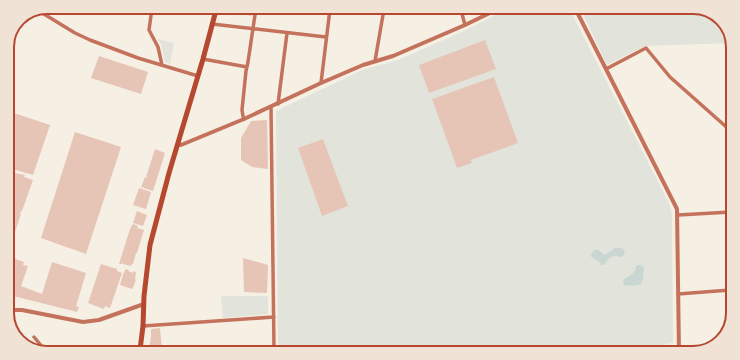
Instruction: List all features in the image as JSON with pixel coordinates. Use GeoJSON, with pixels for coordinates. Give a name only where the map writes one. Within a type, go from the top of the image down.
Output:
{"type":"FeatureCollection","features":[{"type":"Feature","properties":{"kind":"main road"},"geometry":{"type":"LineString","coordinates":[[140,346],[147,260],[150,246],[169,173],[203,59],[214,14]]}},
{"type":"Feature","properties":{"kind":"street"},"geometry":{"type":"LineString","coordinates":[[45,14],[75,33],[90,40],[138,58],[198,76]]}},
{"type":"Feature","properties":{"kind":"street"},"geometry":{"type":"LineString","coordinates":[[151,14],[149,30],[158,47],[162,65]]}},
{"type":"Feature","properties":{"kind":"street"},"geometry":{"type":"LineString","coordinates":[[244,119],[242,110],[255,14]]}},
{"type":"Feature","properties":{"kind":"street"},"geometry":{"type":"LineString","coordinates":[[321,83],[329,14]]}},
{"type":"Feature","properties":{"kind":"street"},"geometry":{"type":"LineString","coordinates":[[375,61],[383,14]]}},
{"type":"Feature","properties":{"kind":"street"},"geometry":{"type":"LineString","coordinates":[[462,14],[466,25]]}},
{"type":"Feature","properties":{"kind":"street"},"geometry":{"type":"LineString","coordinates":[[178,144],[181,145],[244,119],[321,83],[363,65],[393,56],[488,14]]}},
{"type":"Feature","properties":{"kind":"street"},"geometry":{"type":"LineString","coordinates":[[578,14],[676,206],[678,215],[679,346]]}},
{"type":"Feature","properties":{"kind":"street"},"geometry":{"type":"LineString","coordinates":[[212,24],[326,37]]}},
{"type":"Feature","properties":{"kind":"street"},"geometry":{"type":"LineString","coordinates":[[278,104],[287,33]]}},
{"type":"Feature","properties":{"kind":"street"},"geometry":{"type":"LineString","coordinates":[[606,69],[646,48],[670,77],[726,127]]}},
{"type":"Feature","properties":{"kind":"street"},"geometry":{"type":"LineString","coordinates":[[203,59],[247,67]]}},
{"type":"Feature","properties":{"kind":"street"},"geometry":{"type":"LineString","coordinates":[[271,107],[274,346]]}},
{"type":"Feature","properties":{"kind":"street"},"geometry":{"type":"LineString","coordinates":[[678,215],[726,212]]}},
{"type":"Feature","properties":{"kind":"street"},"geometry":{"type":"LineString","coordinates":[[678,294],[726,290]]}},
{"type":"Feature","properties":{"kind":"street"},"geometry":{"type":"LineString","coordinates":[[14,310],[22,310],[83,322],[99,320],[144,304]]}},
{"type":"Feature","properties":{"kind":"street"},"geometry":{"type":"LineString","coordinates":[[143,326],[274,317]]}},
{"type":"Feature","properties":{"kind":"street"},"geometry":{"type":"LineString","coordinates":[[34,337],[41,345]]}},
{"type":"Feature","properties":{"kind":"shaded area"},"geometry":{"type":"Polygon","coordinates":[[[497,14],[572,14],[670,205],[672,215],[673,343],[665,344],[665,346],[278,346],[276,111],[362,70],[398,60],[466,30],[497,14]]]}},
{"type":"Feature","properties":{"kind":"shaded area"},"geometry":{"type":"Polygon","coordinates":[[[583,14],[699,15],[707,17],[715,22],[724,37],[726,43],[645,46],[607,65],[583,14]]]}},
{"type":"Feature","properties":{"kind":"shaded area"},"geometry":{"type":"Polygon","coordinates":[[[157,39],[174,43],[170,64],[165,62],[161,44],[157,39]]]}},
{"type":"Feature","properties":{"kind":"shaded area"},"geometry":{"type":"Polygon","coordinates":[[[615,248],[620,248],[625,251],[623,256],[612,256],[604,265],[601,265],[600,262],[591,257],[594,250],[598,250],[605,255],[615,248]]]}},
{"type":"Feature","properties":{"kind":"shaded area"},"geometry":{"type":"Polygon","coordinates":[[[637,265],[641,265],[644,268],[641,284],[632,286],[624,285],[623,282],[625,278],[635,270],[637,265]]]}},
{"type":"Feature","properties":{"kind":"shaded area"},"geometry":{"type":"Polygon","coordinates":[[[221,296],[268,296],[268,314],[223,318],[221,296]]]}},
{"type":"Feature","properties":{"kind":"building"},"geometry":{"type":"Polygon","coordinates":[[[239,14],[252,14],[252,16],[239,14]]]}},
{"type":"Feature","properties":{"kind":"building"},"geometry":{"type":"Polygon","coordinates":[[[485,40],[496,69],[429,93],[419,65],[485,40]]]}},
{"type":"Feature","properties":{"kind":"building"},"geometry":{"type":"Polygon","coordinates":[[[99,56],[148,72],[141,94],[91,78],[99,56]]]}},
{"type":"Feature","properties":{"kind":"building"},"geometry":{"type":"Polygon","coordinates":[[[494,77],[518,143],[471,160],[472,163],[457,168],[432,99],[494,77]]]}},
{"type":"Feature","properties":{"kind":"building"},"geometry":{"type":"Polygon","coordinates":[[[14,113],[50,125],[33,175],[14,169],[14,113]]]}},
{"type":"Feature","properties":{"kind":"building"},"geometry":{"type":"Polygon","coordinates":[[[267,120],[268,169],[252,167],[241,160],[241,138],[251,121],[267,120]]]}},
{"type":"Feature","properties":{"kind":"building"},"geometry":{"type":"Polygon","coordinates":[[[75,132],[121,147],[86,254],[41,238],[75,132]]]}},
{"type":"Feature","properties":{"kind":"building"},"geometry":{"type":"Polygon","coordinates":[[[323,139],[348,206],[322,216],[298,148],[323,139]]]}},
{"type":"Feature","properties":{"kind":"building"},"geometry":{"type":"Polygon","coordinates":[[[155,149],[165,153],[153,191],[141,187],[145,177],[147,178],[148,177],[146,177],[155,149]]]}},
{"type":"Feature","properties":{"kind":"building"},"geometry":{"type":"Polygon","coordinates":[[[14,173],[25,175],[24,177],[33,180],[14,235],[14,173]]]}},
{"type":"Feature","properties":{"kind":"building"},"geometry":{"type":"Polygon","coordinates":[[[139,188],[151,192],[146,209],[133,205],[139,188]]]}},
{"type":"Feature","properties":{"kind":"building"},"geometry":{"type":"Polygon","coordinates":[[[137,211],[147,215],[143,226],[133,223],[137,211]]]}},
{"type":"Feature","properties":{"kind":"building"},"geometry":{"type":"Polygon","coordinates":[[[133,224],[138,226],[137,228],[144,230],[137,253],[131,266],[123,264],[122,262],[122,264],[119,264],[130,229],[133,224]]]}},
{"type":"Feature","properties":{"kind":"building"},"geometry":{"type":"Polygon","coordinates":[[[14,258],[24,262],[23,265],[28,266],[21,286],[42,294],[52,262],[86,273],[76,306],[79,307],[77,312],[14,296],[14,258]]]}},
{"type":"Feature","properties":{"kind":"building"},"geometry":{"type":"Polygon","coordinates":[[[243,258],[268,265],[267,293],[244,292],[243,258]]]}},
{"type":"Feature","properties":{"kind":"building"},"geometry":{"type":"Polygon","coordinates":[[[101,264],[117,269],[117,271],[122,273],[110,308],[105,306],[104,309],[88,303],[101,264]]]}},
{"type":"Feature","properties":{"kind":"building"},"geometry":{"type":"Polygon","coordinates":[[[126,269],[133,273],[133,271],[136,272],[136,280],[132,289],[120,285],[126,269]]]}},
{"type":"Feature","properties":{"kind":"building"},"geometry":{"type":"Polygon","coordinates":[[[160,328],[162,346],[150,346],[151,329],[160,328]]]}}]}
